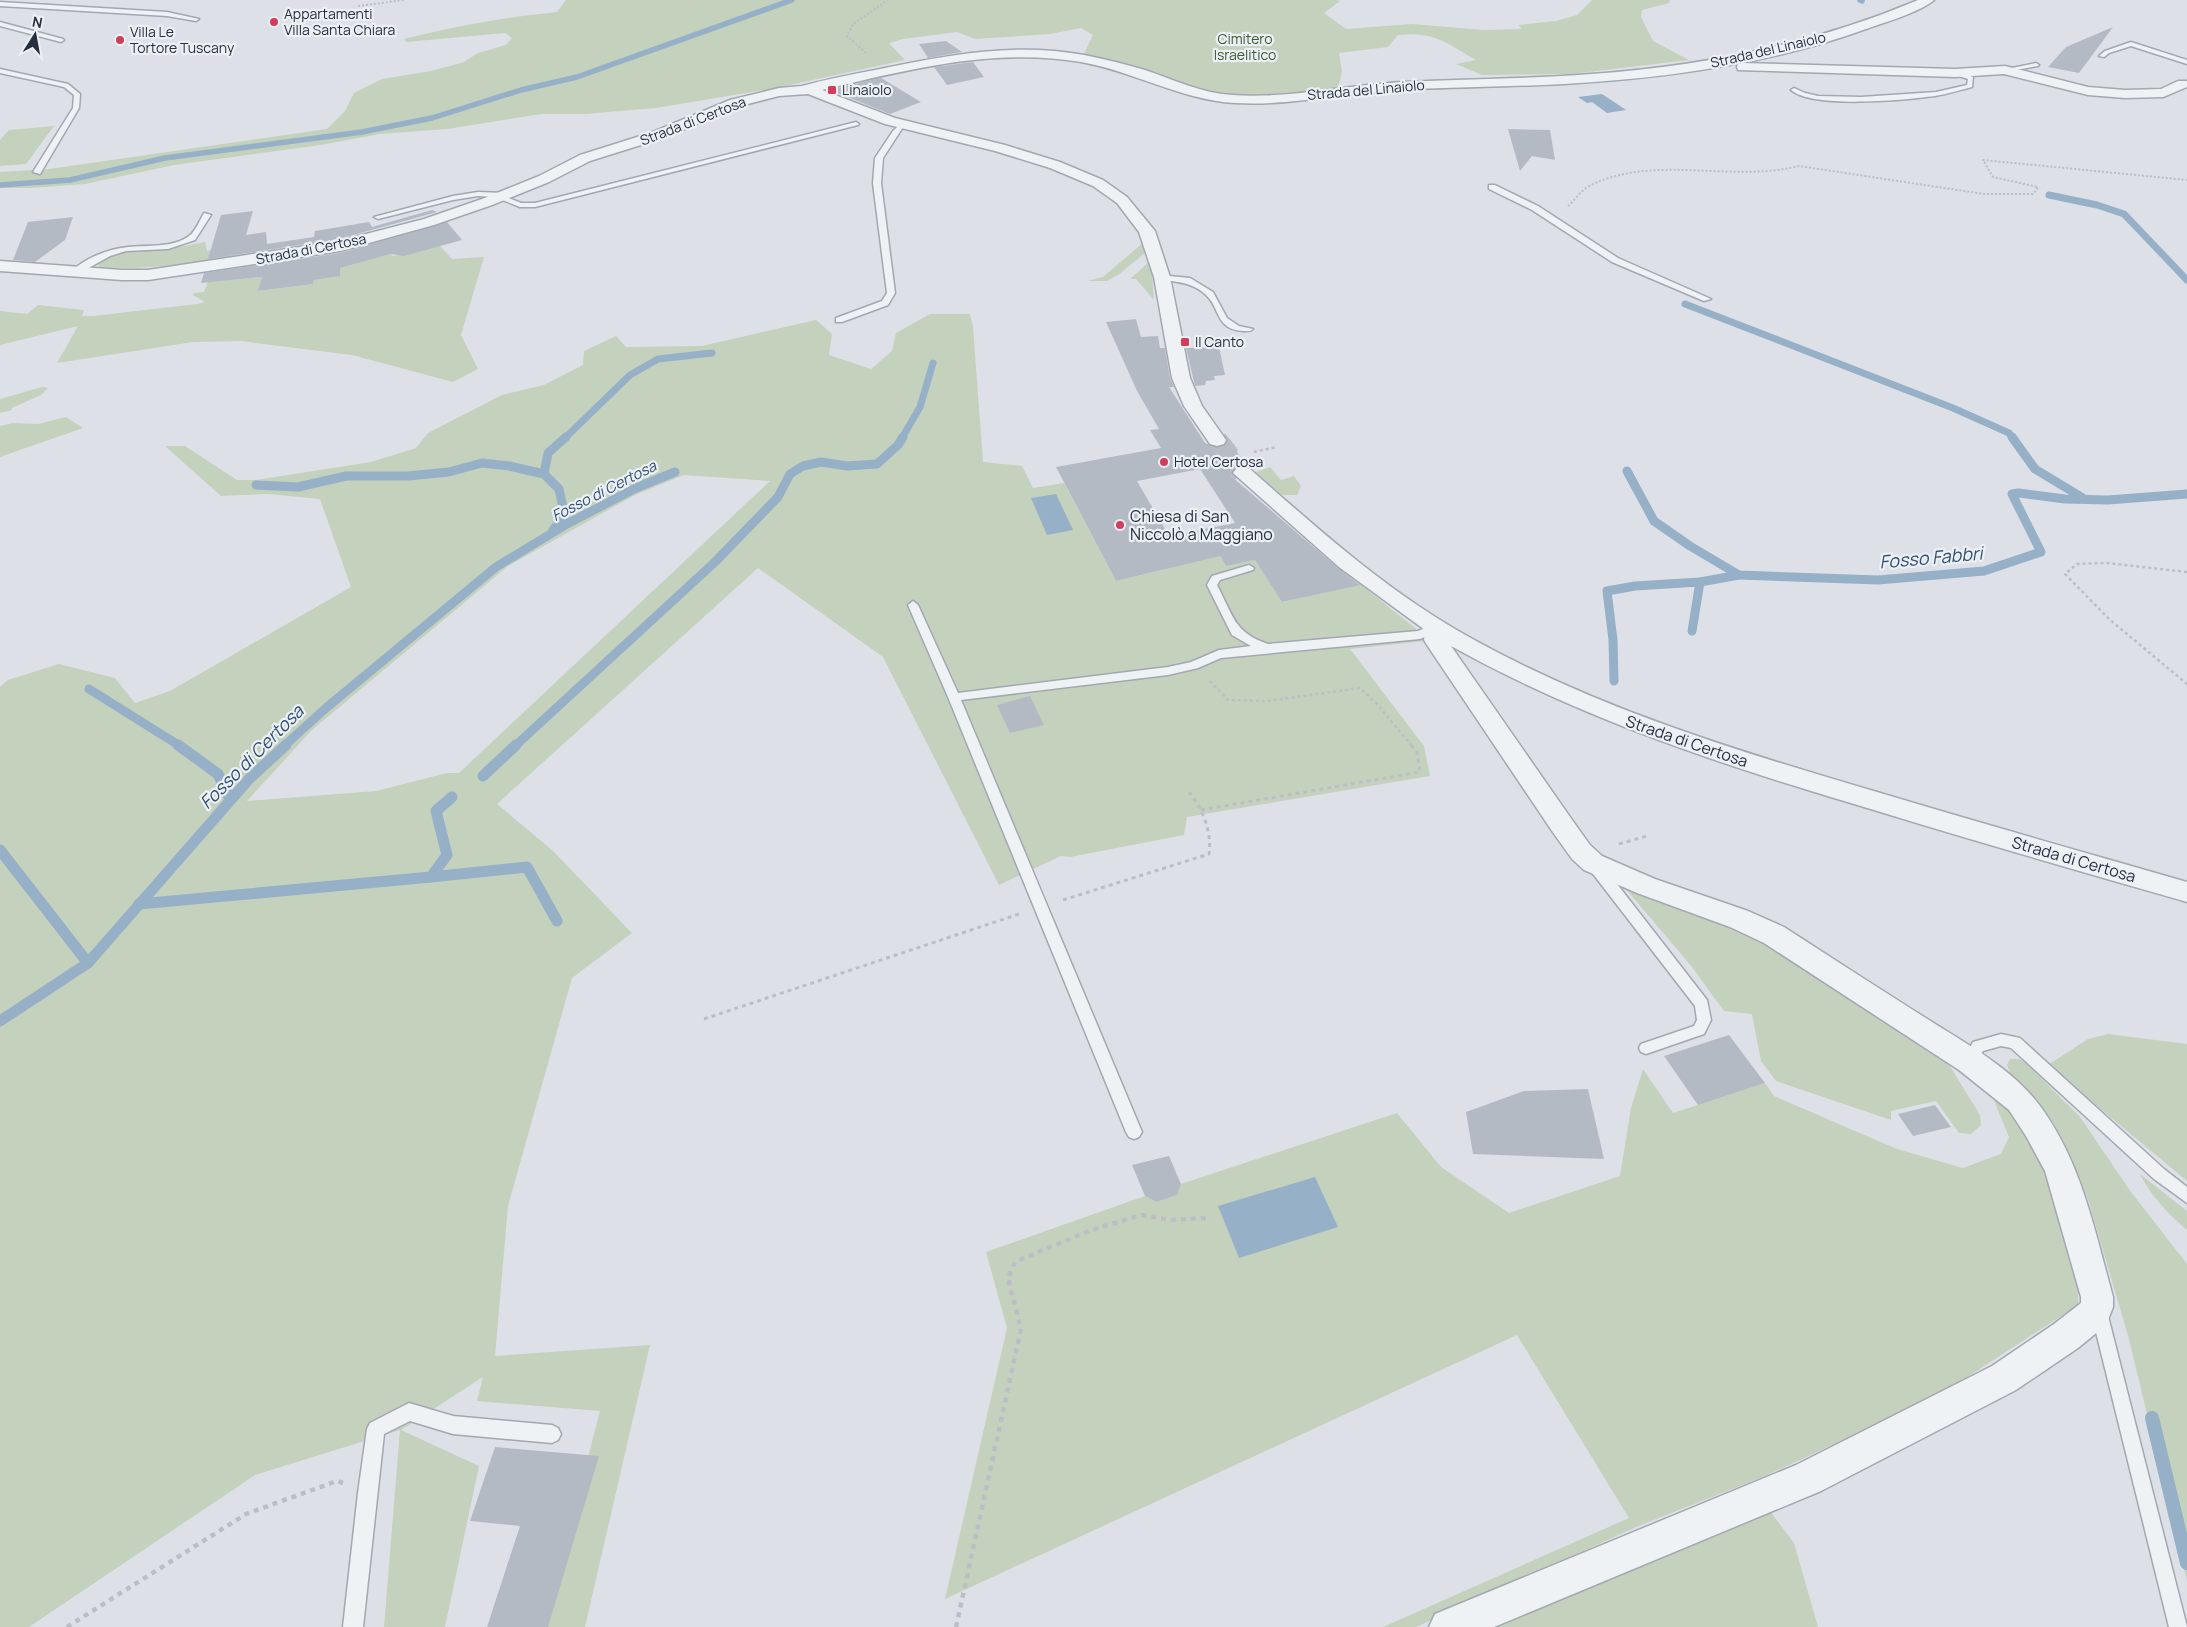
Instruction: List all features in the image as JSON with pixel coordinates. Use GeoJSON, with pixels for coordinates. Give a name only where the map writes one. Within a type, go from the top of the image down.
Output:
{"type":"FeatureCollection","features":[{"type":"Feature","properties":{"kind":"street","name":"Strada del Linaiolo"},"geometry":{"type":"LineString","coordinates":[[803,90],[885,70],[933,61],[985,56],[1041,54],[1068,56],[1124,68],[1194,93],[1242,99],[1272,98],[1395,86],[1617,76],[1714,64],[1776,51],[1830,36],[1928,0]]}},
{"type":"Feature","properties":{"kind":"street"},"geometry":{"type":"LineString","coordinates":[[1714,64],[1746,68],[1955,73],[2004,70],[2088,91],[2125,94],[2163,93],[2185,83]]}},
{"type":"Feature","properties":{"kind":"street","name":"Strada di Certosa"},"geometry":{"type":"LineString","coordinates":[[0,266],[122,275],[160,274],[328,248],[429,222],[502,196],[544,179],[585,158],[658,135],[735,103],[763,96],[803,90],[823,94],[879,117],[902,124],[1040,160],[1107,188],[1122,200],[1144,225],[1162,277],[1181,378],[1194,406],[1217,440]]}},
{"type":"Feature","properties":{"kind":"street","name":"Strada di Certosa"},"geometry":{"type":"LineString","coordinates":[[1246,463],[1337,553],[1437,627],[1550,688],[1660,734],[1760,767],[2187,892]]}},
{"type":"Feature","properties":{"kind":"street"},"geometry":{"type":"LineString","coordinates":[[1437,627],[1434,633],[1435,640],[1561,824],[1581,852],[1593,863],[1646,886],[1739,919],[1774,935],[1969,1061],[2018,1101],[2037,1126],[2059,1166],[2092,1278],[2097,1307],[2094,1313],[2066,1336],[2004,1378],[1808,1478],[1448,1627]]}},
{"type":"Feature","properties":{"kind":"lane"},"geometry":{"type":"LineString","coordinates":[[0,4],[167,14],[196,19]]}},
{"type":"Feature","properties":{"kind":"lane"},"geometry":{"type":"LineString","coordinates":[[0,24],[61,40]]}},
{"type":"Feature","properties":{"kind":"lane"},"geometry":{"type":"LineString","coordinates":[[2102,56],[2107,52],[2131,44],[2187,62]]}},
{"type":"Feature","properties":{"kind":"lane"},"geometry":{"type":"LineString","coordinates":[[2004,70],[2036,65]]}},
{"type":"Feature","properties":{"kind":"lane"},"geometry":{"type":"LineString","coordinates":[[0,71],[66,85],[77,94],[76,108],[37,172]]}},
{"type":"Feature","properties":{"kind":"lane"},"geometry":{"type":"LineString","coordinates":[[1794,90],[1797,94],[1810,98],[1848,100],[1921,95],[1970,86],[1970,78],[1955,73]]}},
{"type":"Feature","properties":{"kind":"lane"},"geometry":{"type":"LineString","coordinates":[[378,217],[453,198],[478,194],[502,196],[520,205],[535,205],[856,124]]}},
{"type":"Feature","properties":{"kind":"lane"},"geometry":{"type":"LineString","coordinates":[[839,320],[885,303],[891,293],[877,183],[879,158],[902,124]]}},
{"type":"Feature","properties":{"kind":"lane"},"geometry":{"type":"LineString","coordinates":[[1492,188],[1535,208],[1615,260],[1707,299]]}},
{"type":"Feature","properties":{"kind":"lane"},"geometry":{"type":"LineString","coordinates":[[75,272],[107,254],[126,249],[168,247],[192,238],[207,215]]}},
{"type":"Feature","properties":{"kind":"lane"},"geometry":{"type":"LineString","coordinates":[[1162,277],[1187,280],[1210,294],[1224,320],[1237,328],[1249,329]]}},
{"type":"Feature","properties":{"kind":"lane"},"geometry":{"type":"LineString","coordinates":[[1249,568],[1216,578],[1212,585],[1236,632],[1250,642],[1268,648]]}},
{"type":"Feature","properties":{"kind":"lane"},"geometry":{"type":"LineString","coordinates":[[913,605],[954,697],[1134,1132]]}},
{"type":"Feature","properties":{"kind":"lane"},"geometry":{"type":"LineString","coordinates":[[954,697],[1168,671],[1194,665],[1219,654],[1420,635],[1437,627]]}},
{"type":"Feature","properties":{"kind":"lane"},"geometry":{"type":"LineString","coordinates":[[1593,863],[1702,1004],[1704,1020],[1699,1030],[1646,1048]]}},
{"type":"Feature","properties":{"kind":"lane"},"geometry":{"type":"LineString","coordinates":[[1969,1061],[1978,1046],[2001,1040],[2015,1042],[2159,1174],[2187,1196]]}},
{"type":"Feature","properties":{"kind":"lane"},"geometry":{"type":"LineString","coordinates":[[2097,1307],[2179,1627]]}},
{"type":"Feature","properties":{"kind":"lane"},"geometry":{"type":"LineString","coordinates":[[353,1627],[367,1493],[376,1429],[409,1412],[453,1425],[552,1434]]}},
{"type":"Feature","properties":{"kind":"path"},"geometry":{"type":"LineString","coordinates":[[358,6],[404,0]]}},
{"type":"Feature","properties":{"kind":"path"},"geometry":{"type":"LineString","coordinates":[[885,70],[847,36],[854,24],[888,0]]}},
{"type":"Feature","properties":{"kind":"path"},"geometry":{"type":"LineString","coordinates":[[1570,230],[1566,208],[1589,186],[1624,174],[1696,169],[1743,173],[1799,166],[1984,194],[2033,194],[2038,186],[1993,176],[1982,160],[2187,180]]}},
{"type":"Feature","properties":{"kind":"path"},"geometry":{"type":"LineString","coordinates":[[1246,463],[1277,447]]}},
{"type":"Feature","properties":{"kind":"path"},"geometry":{"type":"LineString","coordinates":[[2187,572],[2108,563],[2078,564],[2065,574],[2109,619],[2187,684]]}},
{"type":"Feature","properties":{"kind":"path"},"geometry":{"type":"LineString","coordinates":[[1194,665],[1228,700],[1267,701],[1360,688],[1377,704],[1417,752],[1420,772],[1201,810]]}},
{"type":"Feature","properties":{"kind":"path"},"geometry":{"type":"LineString","coordinates":[[704,1019],[1040,907],[1209,854],[1212,842],[1201,810],[1190,792]]}},
{"type":"Feature","properties":{"kind":"path"},"geometry":{"type":"LineString","coordinates":[[956,1627],[1021,1329],[1008,1278],[1015,1262],[1091,1230],[1142,1215],[1171,1220],[1207,1218]]}},
{"type":"Feature","properties":{"kind":"path"},"geometry":{"type":"LineString","coordinates":[[67,1627],[246,1514],[338,1481],[367,1493]]}},
{"type":"Feature","properties":{"kind":"green space","name":"Cimitero Israelitico"},"geometry":{"type":"Polygon","coordinates":[[[566,0],[1337,0],[1340,1],[1324,13],[1346,29],[1411,24],[1484,30],[1522,29],[1518,25],[1556,21],[1577,15],[1592,0],[1670,0],[1669,3],[1642,10],[1641,17],[1653,41],[1689,60],[1571,74],[1482,75],[1456,64],[1476,60],[1448,44],[1430,37],[1410,34],[1398,35],[1388,47],[1339,53],[1342,72],[1338,88],[1303,93],[1230,96],[1208,93],[1083,56],[1093,35],[1081,28],[1050,34],[975,39],[957,32],[903,39],[889,43],[905,60],[776,88],[656,108],[585,114],[541,114],[447,129],[380,134],[321,145],[174,165],[85,184],[0,188],[0,172],[49,169],[327,129],[345,111],[354,93],[382,79],[431,71],[464,62],[478,53],[506,45],[512,38],[505,33],[406,42],[404,39],[480,22],[557,12],[566,0]]]}},
{"type":"Feature","properties":{"kind":"green space"},"geometry":{"type":"Polygon","coordinates":[[[54,126],[26,164],[0,166],[0,140],[9,130],[54,126]]]}},
{"type":"Feature","properties":{"kind":"green space"},"geometry":{"type":"Polygon","coordinates":[[[205,242],[207,251],[233,246],[233,258],[150,267],[99,267],[98,262],[115,254],[170,249],[205,242]]]}},
{"type":"Feature","properties":{"kind":"green space"},"geometry":{"type":"Polygon","coordinates":[[[1144,242],[1145,253],[1118,275],[1107,281],[1087,281],[1103,277],[1144,242]]]}},
{"type":"Feature","properties":{"kind":"green space"},"geometry":{"type":"Polygon","coordinates":[[[440,246],[452,259],[484,257],[461,335],[478,369],[453,382],[352,355],[241,341],[193,342],[57,363],[78,326],[0,345],[0,311],[27,314],[38,305],[84,310],[82,316],[93,316],[197,304],[205,302],[193,295],[194,293],[204,292],[208,282],[262,277],[259,291],[313,284],[314,280],[339,276],[340,268],[391,254],[393,256],[440,246]]]}},
{"type":"Feature","properties":{"kind":"green space"},"geometry":{"type":"Polygon","coordinates":[[[1149,262],[1152,273],[1154,300],[1136,279],[1130,279],[1149,262]]]}},
{"type":"Feature","properties":{"kind":"green space"},"geometry":{"type":"Polygon","coordinates":[[[930,314],[970,314],[973,327],[983,462],[1022,466],[1033,488],[1064,483],[1116,581],[1171,568],[1211,543],[1226,566],[1255,560],[1283,602],[1360,584],[1415,628],[1424,641],[1350,649],[1424,746],[1430,776],[1187,817],[1184,835],[1070,857],[1061,856],[999,885],[883,657],[758,568],[497,804],[552,850],[632,933],[572,978],[508,1206],[495,1356],[650,1345],[585,1627],[544,1627],[600,1411],[477,1401],[483,1377],[401,1430],[479,1466],[445,1627],[384,1627],[400,1430],[255,1475],[29,1627],[0,1627],[0,687],[8,680],[59,664],[115,678],[135,703],[170,691],[351,587],[320,499],[268,494],[221,496],[165,446],[185,446],[237,480],[256,480],[371,462],[416,448],[428,433],[502,395],[544,385],[583,365],[584,351],[616,336],[626,347],[702,346],[816,320],[832,334],[829,355],[871,369],[892,351],[896,333],[930,314]],[[684,475],[635,495],[508,566],[312,730],[247,801],[376,791],[447,773],[459,773],[770,481],[684,475]]]}},
{"type":"Feature","properties":{"kind":"green space"},"geometry":{"type":"Polygon","coordinates":[[[42,387],[48,388],[41,395],[12,408],[12,410],[0,413],[0,399],[42,387]]]}},
{"type":"Feature","properties":{"kind":"green space"},"geometry":{"type":"Polygon","coordinates":[[[66,417],[83,428],[0,457],[0,426],[13,423],[39,424],[66,417]]]}},
{"type":"Feature","properties":{"kind":"green space"},"geometry":{"type":"Polygon","coordinates":[[[1270,467],[1281,480],[1294,476],[1301,486],[1297,495],[1282,495],[1256,472],[1270,467]]]}},
{"type":"Feature","properties":{"kind":"green space"},"geometry":{"type":"Polygon","coordinates":[[[1620,882],[1726,924],[1803,961],[1940,1050],[1980,1115],[1981,1125],[1971,1134],[1959,1133],[1936,1101],[1891,1111],[1891,1120],[1776,1081],[1761,1061],[1752,1014],[1724,1011],[1692,967],[1620,882]]]}},
{"type":"Feature","properties":{"kind":"green space"},"geometry":{"type":"Polygon","coordinates":[[[2108,1034],[2187,1044],[2187,1181],[2048,1065],[2088,1039],[2108,1034]]]}},
{"type":"Feature","properties":{"kind":"green space"},"geometry":{"type":"Polygon","coordinates":[[[2010,1059],[2019,1059],[2027,1064],[2080,1117],[2131,1192],[2187,1264],[2187,1581],[2129,1339],[2087,1196],[2061,1140],[2046,1114],[2011,1076],[2007,1065],[2010,1059]]]}},
{"type":"Feature","properties":{"kind":"green space"},"geometry":{"type":"Polygon","coordinates":[[[1643,1069],[1673,1113],[1765,1083],[1774,1096],[1897,1149],[1963,1168],[2001,1154],[2009,1137],[1989,1088],[2000,1093],[2056,1182],[2078,1288],[2078,1305],[1958,1383],[1893,1417],[1765,1476],[1636,1527],[1416,1627],[1383,1627],[1629,1518],[1517,1335],[945,1599],[1007,1328],[986,1252],[1145,1196],[1156,1202],[1177,1195],[1181,1184],[1397,1113],[1441,1167],[1509,1213],[1620,1176],[1631,1108],[1643,1069]]]}},
{"type":"Feature","properties":{"kind":"green space"},"geometry":{"type":"Polygon","coordinates":[[[2140,1174],[2187,1211],[2187,1230],[2160,1204],[2140,1174]]]}},
{"type":"Feature","properties":{"kind":"green space"},"geometry":{"type":"Polygon","coordinates":[[[1766,1506],[1794,1543],[1818,1627],[1498,1627],[1663,1555],[1766,1506]]]}},
{"type":"Feature","properties":{"kind":"water"},"geometry":{"type":"Polygon","coordinates":[[[1602,94],[1626,110],[1607,113],[1592,102],[1587,103],[1578,97],[1602,94]]]}},
{"type":"Feature","properties":{"kind":"water"},"geometry":{"type":"Polygon","coordinates":[[[1056,494],[1073,530],[1047,535],[1031,498],[1056,494]]]}},
{"type":"Feature","properties":{"kind":"water"},"geometry":{"type":"Polygon","coordinates":[[[1315,1177],[1338,1227],[1239,1258],[1218,1206],[1315,1177]]]}},
{"type":"Feature","properties":{"kind":"building"},"geometry":{"type":"Polygon","coordinates":[[[2113,27],[2079,73],[2048,67],[2066,47],[2113,27]]]}},
{"type":"Feature","properties":{"kind":"building"},"geometry":{"type":"Polygon","coordinates":[[[946,41],[962,52],[928,58],[919,44],[946,41]]]}},
{"type":"Feature","properties":{"kind":"building"},"geometry":{"type":"Polygon","coordinates":[[[973,62],[984,77],[947,85],[934,67],[973,62]]]}},
{"type":"Feature","properties":{"kind":"building"},"geometry":{"type":"Polygon","coordinates":[[[881,78],[921,102],[890,114],[830,90],[881,78]]]}},
{"type":"Feature","properties":{"kind":"building"},"geometry":{"type":"Polygon","coordinates":[[[1508,129],[1550,130],[1555,160],[1532,156],[1520,171],[1508,129]]]}},
{"type":"Feature","properties":{"kind":"building"},"geometry":{"type":"Polygon","coordinates":[[[432,210],[437,212],[339,239],[208,259],[221,215],[253,211],[246,235],[266,232],[267,244],[314,237],[315,231],[369,222],[372,227],[432,210]]]}},
{"type":"Feature","properties":{"kind":"building"},"geometry":{"type":"Polygon","coordinates":[[[73,217],[65,240],[35,262],[13,260],[28,222],[73,217]]]}},
{"type":"Feature","properties":{"kind":"building"},"geometry":{"type":"Polygon","coordinates":[[[447,222],[462,240],[404,256],[391,254],[340,268],[340,276],[314,280],[313,284],[258,291],[262,277],[201,283],[204,273],[340,253],[447,222]]]}},
{"type":"Feature","properties":{"kind":"building","name":"Hotel Certosa"},"geometry":{"type":"Polygon","coordinates":[[[1136,319],[1141,337],[1158,336],[1160,348],[1165,348],[1170,378],[1174,387],[1169,387],[1205,443],[1218,448],[1226,445],[1228,438],[1239,455],[1251,467],[1244,465],[1235,467],[1231,473],[1233,476],[1231,476],[1360,585],[1282,602],[1255,560],[1226,566],[1220,556],[1116,581],[1056,467],[1161,448],[1150,430],[1159,429],[1137,391],[1106,322],[1136,319]],[[1200,469],[1137,481],[1169,536],[1235,523],[1200,469]]]}},
{"type":"Feature","properties":{"kind":"building"},"geometry":{"type":"Polygon","coordinates":[[[1219,347],[1225,375],[1214,376],[1215,380],[1206,381],[1205,385],[1195,386],[1186,348],[1219,347]]]}},
{"type":"Feature","properties":{"kind":"building"},"geometry":{"type":"Polygon","coordinates":[[[1030,696],[1044,725],[1010,733],[997,705],[1030,696]]]}},
{"type":"Feature","properties":{"kind":"building"},"geometry":{"type":"Polygon","coordinates":[[[1729,1035],[1765,1083],[1698,1105],[1664,1056],[1729,1035]]]}},
{"type":"Feature","properties":{"kind":"building"},"geometry":{"type":"Polygon","coordinates":[[[1588,1089],[1604,1159],[1473,1154],[1466,1112],[1524,1091],[1588,1089]]]}},
{"type":"Feature","properties":{"kind":"building"},"geometry":{"type":"Polygon","coordinates":[[[1935,1105],[1951,1127],[1913,1136],[1898,1114],[1935,1105]]]}},
{"type":"Feature","properties":{"kind":"building"},"geometry":{"type":"Polygon","coordinates":[[[1169,1156],[1181,1184],[1177,1195],[1156,1202],[1145,1196],[1132,1165],[1169,1156]]]}},
{"type":"Feature","properties":{"kind":"building"},"geometry":{"type":"Polygon","coordinates":[[[495,1447],[599,1456],[548,1627],[487,1627],[520,1526],[470,1521],[495,1447]]]}},
{"type":"Feature","properties":{"kind":"waterway"},"geometry":{"type":"LineString","coordinates":[[0,185],[70,180],[165,158],[362,132],[432,118],[521,90],[577,77],[792,0]]}},
{"type":"Feature","properties":{"kind":"waterway"},"geometry":{"type":"LineString","coordinates":[[2049,195],[2097,205],[2124,214],[2187,280]]}},
{"type":"Feature","properties":{"kind":"waterway"},"geometry":{"type":"LineString","coordinates":[[1685,304],[1953,408],[2009,433],[2013,438]]}},
{"type":"Feature","properties":{"kind":"waterway","name":"Fosso di Certosa"},"geometry":{"type":"LineString","coordinates":[[565,438],[630,375],[658,359],[712,353]]}},
{"type":"Feature","properties":{"kind":"waterway"},"geometry":{"type":"LineString","coordinates":[[902,438],[920,407],[933,363]]}},
{"type":"Feature","properties":{"kind":"waterway","name":"Fosso di Certosa"},"geometry":{"type":"LineString","coordinates":[[544,474],[548,453],[566,437]]}},
{"type":"Feature","properties":{"kind":"waterway"},"geometry":{"type":"LineString","coordinates":[[515,746],[715,562],[778,497],[790,474],[803,466],[821,462],[847,466],[877,464],[898,445],[903,437]]}},
{"type":"Feature","properties":{"kind":"waterway"},"geometry":{"type":"LineString","coordinates":[[2012,437],[2035,469],[2083,498]]}},
{"type":"Feature","properties":{"kind":"waterway","name":"Fosso di Certosa"},"geometry":{"type":"LineString","coordinates":[[256,485],[298,487],[346,476],[408,476],[449,472],[482,463],[509,466],[544,474]]}},
{"type":"Feature","properties":{"kind":"waterway","name":"Fosso Fabbri"},"geometry":{"type":"LineString","coordinates":[[1627,471],[1654,521],[1690,546],[1739,575]]}},
{"type":"Feature","properties":{"kind":"waterway","name":"Fosso di Certosa"},"geometry":{"type":"LineString","coordinates":[[284,746],[326,708],[496,567],[567,524],[636,488],[675,472]]}},
{"type":"Feature","properties":{"kind":"waterway","name":"Fosso di Certosa"},"geometry":{"type":"LineString","coordinates":[[544,474],[559,489],[565,516],[553,530]]}},
{"type":"Feature","properties":{"kind":"waterway","name":"Fosso Fabbri"},"geometry":{"type":"LineString","coordinates":[[1739,575],[1878,580],[1984,571],[2041,552],[2012,494],[2019,493],[2065,499],[2108,500],[2187,494]]}},
{"type":"Feature","properties":{"kind":"waterway"},"geometry":{"type":"LineString","coordinates":[[1700,582],[1739,575]]}},
{"type":"Feature","properties":{"kind":"waterway"},"geometry":{"type":"LineString","coordinates":[[1614,681],[1613,640],[1607,591],[1635,586],[1700,582]]}},
{"type":"Feature","properties":{"kind":"waterway"},"geometry":{"type":"LineString","coordinates":[[1692,631],[1700,582]]}},
{"type":"Feature","properties":{"kind":"waterway"},"geometry":{"type":"LineString","coordinates":[[89,689],[180,746]]}},
{"type":"Feature","properties":{"kind":"waterway"},"geometry":{"type":"LineString","coordinates":[[178,745],[218,774],[230,799]]}},
{"type":"Feature","properties":{"kind":"waterway","name":"Fosso di Certosa"},"geometry":{"type":"LineString","coordinates":[[140,904],[250,778],[286,745]]}},
{"type":"Feature","properties":{"kind":"waterway"},"geometry":{"type":"LineString","coordinates":[[483,776],[516,745]]}},
{"type":"Feature","properties":{"kind":"waterway"},"geometry":{"type":"LineString","coordinates":[[431,877],[447,855],[436,811],[452,797]]}},
{"type":"Feature","properties":{"kind":"waterway"},"geometry":{"type":"LineString","coordinates":[[0,850],[88,963]]}},
{"type":"Feature","properties":{"kind":"waterway"},"geometry":{"type":"LineString","coordinates":[[431,877],[527,867],[557,921]]}},
{"type":"Feature","properties":{"kind":"waterway"},"geometry":{"type":"LineString","coordinates":[[140,904],[431,877]]}},
{"type":"Feature","properties":{"kind":"waterway","name":"Fosso di Certosa"},"geometry":{"type":"LineString","coordinates":[[88,963],[140,904]]}},
{"type":"Feature","properties":{"kind":"waterway","name":"Fosso di Certosa"},"geometry":{"type":"LineString","coordinates":[[0,1021],[88,963]]}},
{"type":"Feature","properties":{"kind":"waterway"},"geometry":{"type":"LineString","coordinates":[[2152,1418],[2187,1563]]}},
{"type":"Feature","properties":{"kind":"tunnel"},"geometry":{"type":"LineString","coordinates":[[1217,440],[1243,473]]}},
{"type":"Feature","properties":{"kind":"place","name":"Appartamenti Villa Santa Chiara"},"geometry":{"type":"Point","coordinates":[274,22]}},
{"type":"Feature","properties":{"kind":"place","name":"Villa Le Tortore Tuscany"},"geometry":{"type":"Point","coordinates":[120,40]}},
{"type":"Feature","properties":{"kind":"place","name":"Linaiolo"},"geometry":{"type":"Point","coordinates":[832,90]}},
{"type":"Feature","properties":{"kind":"place","name":"Il Canto"},"geometry":{"type":"Point","coordinates":[1185,342]}},
{"type":"Feature","properties":{"kind":"place","name":"Hotel Certosa"},"geometry":{"type":"Point","coordinates":[1164,462]}},
{"type":"Feature","properties":{"kind":"place","name":"Chiesa di San Niccolò a Maggiano"},"geometry":{"type":"Point","coordinates":[1120,525]}}]}
